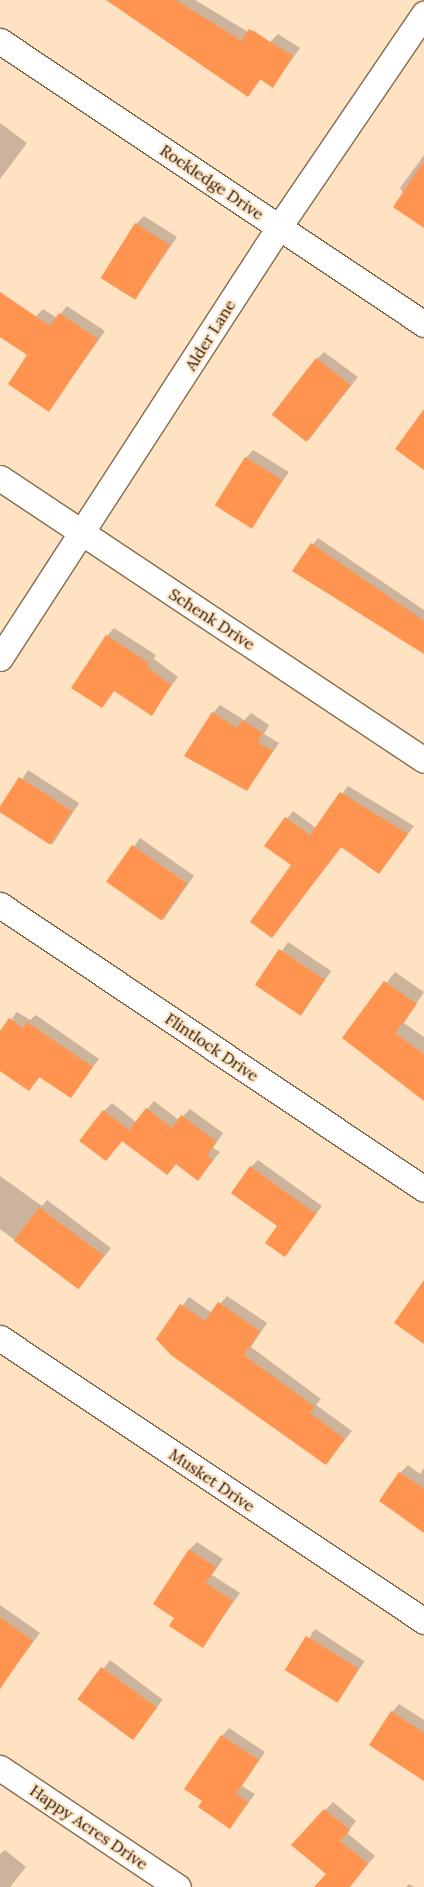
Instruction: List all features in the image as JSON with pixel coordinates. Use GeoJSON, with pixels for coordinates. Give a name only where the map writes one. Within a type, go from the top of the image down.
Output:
{"type":"FeatureCollection","features":[{"type":"Feature","properties":{"kind":"street","name":"Alder Lane"},"geometry":{"type":"LineString","coordinates":[[0,658],[84,535],[279,227],[424,14]]}},
{"type":"Feature","properties":{"kind":"street","name":"Rockledge Drive"},"geometry":{"type":"LineString","coordinates":[[0,41],[424,324]]}},
{"type":"Feature","properties":{"kind":"street","name":"Schenk Drive"},"geometry":{"type":"LineString","coordinates":[[0,478],[424,760]]}},
{"type":"Feature","properties":{"kind":"street","name":"Flintlock Drive"},"geometry":{"type":"LineString","coordinates":[[0,905],[424,1189]]}},
{"type":"Feature","properties":{"kind":"street","name":"Musket Drive"},"geometry":{"type":"LineString","coordinates":[[0,1338],[424,1621]]}},
{"type":"Feature","properties":{"kind":"street","name":"Happy Acres Drive"},"geometry":{"type":"LineString","coordinates":[[0,1768],[178,1887]]}},
{"type":"Feature","properties":{"kind":"building"},"geometry":{"type":"Polygon","coordinates":[[[106,0],[176,0],[242,41],[249,29],[293,56],[273,88],[260,79],[248,97],[106,0]]]}},
{"type":"Feature","properties":{"kind":"building"},"geometry":{"type":"Polygon","coordinates":[[[424,161],[424,228],[393,207],[424,161]]]}},
{"type":"Feature","properties":{"kind":"building"},"geometry":{"type":"Polygon","coordinates":[[[135,223],[170,245],[135,300],[101,278],[135,223]]]}},
{"type":"Feature","properties":{"kind":"building"},"geometry":{"type":"Polygon","coordinates":[[[0,292],[50,326],[59,313],[98,339],[49,412],[8,384],[27,355],[0,337],[0,292]]]}},
{"type":"Feature","properties":{"kind":"building"},"geometry":{"type":"Polygon","coordinates":[[[316,358],[351,385],[306,442],[272,415],[316,358]]]}},
{"type":"Feature","properties":{"kind":"building"},"geometry":{"type":"Polygon","coordinates":[[[424,409],[424,470],[395,449],[424,409]]]}},
{"type":"Feature","properties":{"kind":"building"},"geometry":{"type":"Polygon","coordinates":[[[245,457],[282,480],[252,529],[215,505],[245,457]]]}},
{"type":"Feature","properties":{"kind":"building"},"geometry":{"type":"Polygon","coordinates":[[[311,543],[424,621],[424,654],[292,571],[311,543]]]}},
{"type":"Feature","properties":{"kind":"building"},"geometry":{"type":"Polygon","coordinates":[[[106,635],[149,663],[147,667],[171,685],[152,716],[114,691],[102,708],[71,688],[106,635]]]}},
{"type":"Feature","properties":{"kind":"building"},"geometry":{"type":"Polygon","coordinates":[[[212,712],[237,728],[242,720],[263,733],[257,742],[273,751],[247,791],[184,756],[212,712]]]}},
{"type":"Feature","properties":{"kind":"building"},"geometry":{"type":"Polygon","coordinates":[[[19,777],[72,811],[50,845],[0,812],[0,806],[19,777]]]}},
{"type":"Feature","properties":{"kind":"building"},"geometry":{"type":"Polygon","coordinates":[[[340,792],[408,834],[379,874],[341,847],[272,938],[250,922],[291,865],[264,846],[285,817],[310,835],[340,792]]]}},
{"type":"Feature","properties":{"kind":"building"},"geometry":{"type":"Polygon","coordinates":[[[132,845],[187,883],[161,920],[106,882],[132,845]]]}},
{"type":"Feature","properties":{"kind":"building"},"geometry":{"type":"Polygon","coordinates":[[[279,949],[325,980],[301,1015],[255,985],[279,949]]]}},
{"type":"Feature","properties":{"kind":"building"},"geometry":{"type":"Polygon","coordinates":[[[384,981],[417,1004],[395,1033],[424,1054],[424,1101],[342,1038],[384,981]]]}},
{"type":"Feature","properties":{"kind":"building"},"geometry":{"type":"Polygon","coordinates":[[[9,1018],[23,1028],[27,1022],[93,1067],[71,1098],[39,1077],[29,1091],[0,1071],[0,1031],[9,1018]]]}},
{"type":"Feature","properties":{"kind":"building"},"geometry":{"type":"Polygon","coordinates":[[[146,1108],[172,1128],[181,1115],[216,1141],[207,1156],[213,1160],[198,1181],[176,1164],[167,1175],[122,1141],[106,1161],[79,1141],[103,1110],[129,1130],[146,1108]]]}},
{"type":"Feature","properties":{"kind":"building"},"geometry":{"type":"Polygon","coordinates":[[[250,1166],[316,1214],[285,1257],[265,1243],[277,1226],[231,1193],[250,1166]]]}},
{"type":"Feature","properties":{"kind":"building"},"geometry":{"type":"Polygon","coordinates":[[[39,1207],[104,1256],[78,1289],[14,1241],[39,1207]]]}},
{"type":"Feature","properties":{"kind":"building"},"geometry":{"type":"Polygon","coordinates":[[[424,1280],[424,1344],[394,1323],[424,1280]]]}},
{"type":"Feature","properties":{"kind":"building"},"geometry":{"type":"Polygon","coordinates":[[[218,1302],[260,1331],[244,1355],[315,1407],[310,1413],[345,1439],[326,1465],[171,1355],[156,1339],[180,1304],[205,1321],[218,1302]]]}},
{"type":"Feature","properties":{"kind":"building"},"geometry":{"type":"Polygon","coordinates":[[[399,1472],[424,1489],[424,1533],[379,1501],[399,1472]]]}},
{"type":"Feature","properties":{"kind":"building"},"geometry":{"type":"Polygon","coordinates":[[[189,1549],[216,1567],[206,1583],[233,1601],[203,1648],[169,1626],[174,1618],[153,1604],[189,1549]]]}},
{"type":"Feature","properties":{"kind":"building"},"geometry":{"type":"Polygon","coordinates":[[[0,1617],[33,1641],[0,1689],[0,1617]]]}},
{"type":"Feature","properties":{"kind":"building"},"geometry":{"type":"Polygon","coordinates":[[[306,1636],[359,1669],[337,1703],[285,1670],[306,1636]]]}},
{"type":"Feature","properties":{"kind":"building"},"geometry":{"type":"Polygon","coordinates":[[[101,1667],[157,1708],[133,1740],[77,1699],[101,1667]]]}},
{"type":"Feature","properties":{"kind":"building"},"geometry":{"type":"Polygon","coordinates":[[[391,1711],[424,1733],[424,1781],[369,1745],[391,1711]]]}},
{"type":"Feature","properties":{"kind":"building"},"geometry":{"type":"Polygon","coordinates":[[[221,1735],[259,1760],[236,1794],[248,1802],[230,1829],[198,1807],[202,1801],[184,1789],[221,1735]]]}},
{"type":"Feature","properties":{"kind":"building"},"geometry":{"type":"Polygon","coordinates":[[[324,1809],[350,1830],[340,1841],[368,1864],[350,1887],[314,1887],[326,1874],[291,1845],[324,1809]]]}}]}
